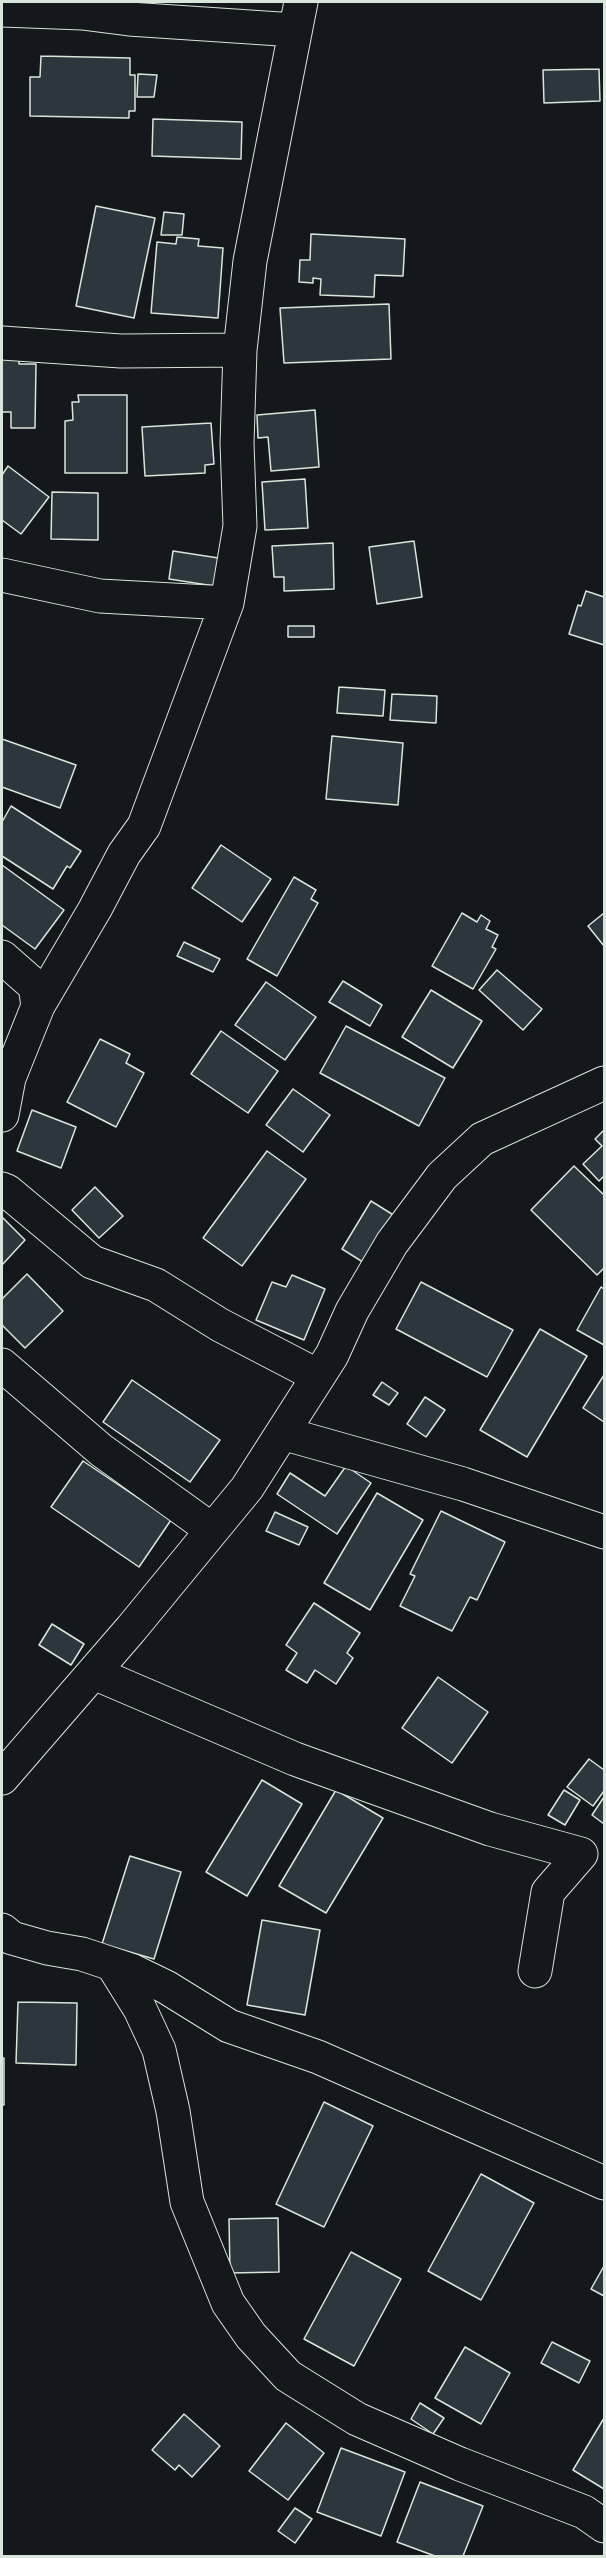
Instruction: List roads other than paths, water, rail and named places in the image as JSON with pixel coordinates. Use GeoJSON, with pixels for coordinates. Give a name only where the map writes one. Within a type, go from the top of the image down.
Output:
{"type":"FeatureCollection","features":[{"type":"Feature","properties":{"kind":"street"},"geometry":{"type":"LineString","coordinates":[[2,10],[129,19],[298,16],[250,261],[240,350],[237,443],[240,526],[227,603],[144,826],[124,854],[96,909],[38,1006],[9,1078],[2,1115]]}},
{"type":"Feature","properties":{"kind":"street"},"geometry":{"type":"LineString","coordinates":[[2,343],[121,351],[240,350]]}},
{"type":"Feature","properties":{"kind":"street"},"geometry":{"type":"LineString","coordinates":[[2,575],[100,596],[227,603]]}},
{"type":"Feature","properties":{"kind":"street"},"geometry":{"type":"LineString","coordinates":[[2,957],[35,986],[38,1006]]}},
{"type":"Feature","properties":{"kind":"street"},"geometry":{"type":"LineString","coordinates":[[2,1778],[247,1488],[332,1355],[352,1311],[392,1243],[442,1176],[482,1139],[604,1083]]}},
{"type":"Feature","properties":{"kind":"street"},"geometry":{"type":"LineString","coordinates":[[2,1189],[92,1262],[156,1285],[220,1325],[318,1376]]}},
{"type":"Feature","properties":{"kind":"street"},"geometry":{"type":"LineString","coordinates":[[2,1365],[101,1450],[212,1530]]}},
{"type":"Feature","properties":{"kind":"street"},"geometry":{"type":"LineString","coordinates":[[282,1433],[463,1484],[604,1532]]}},
{"type":"Feature","properties":{"kind":"street"},"geometry":{"type":"LineString","coordinates":[[93,1673],[295,1759],[490,1829],[581,1854],[548,1892],[535,1971]]}},
{"type":"Feature","properties":{"kind":"street"},"geometry":{"type":"LineString","coordinates":[[2,1930],[12,1938],[47,1948],[82,1954],[133,1971],[166,1987],[229,2026],[318,2057],[604,2183]]}},
{"type":"Feature","properties":{"kind":"street"},"geometry":{"type":"LineString","coordinates":[[112,1964],[140,2009],[159,2050],[173,2111],[187,2202],[228,2303],[251,2336],[288,2376],[357,2418],[460,2464],[584,2512],[604,2526]]}}]}
